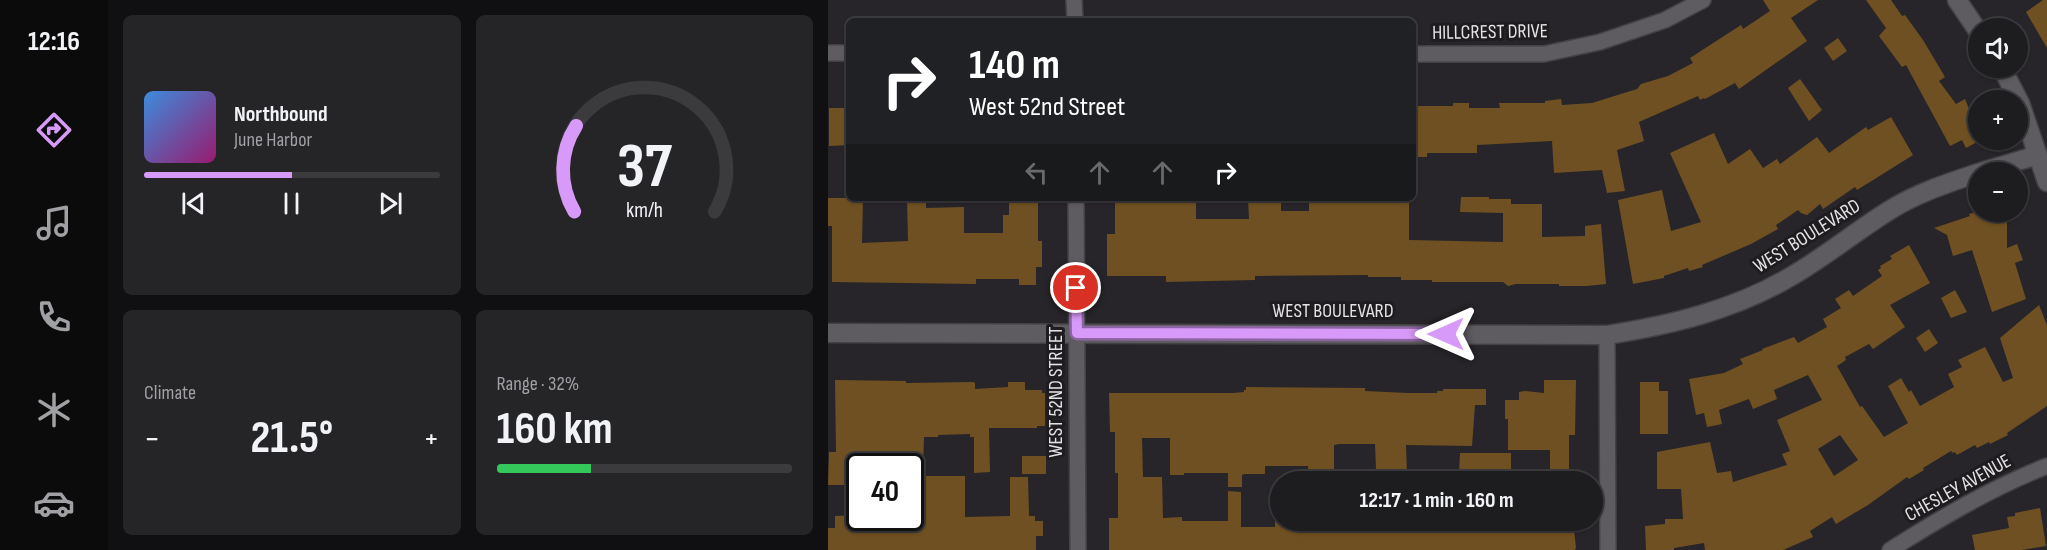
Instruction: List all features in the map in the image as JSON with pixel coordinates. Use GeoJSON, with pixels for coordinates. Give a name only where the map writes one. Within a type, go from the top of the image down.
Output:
{"type":"FeatureCollection","features":[{"type":"Feature","properties":{"kind":"street"},"geometry":{"type":"LineString","coordinates":[[1074,0],[1075,18]]}},
{"type":"Feature","properties":{"kind":"street","name":"HILLCREST DRIVE"},"geometry":{"type":"LineString","coordinates":[[1416,54],[1544,54],[1600,42],[1665,20],[1703,0]]}},
{"type":"Feature","properties":{"kind":"street"},"geometry":{"type":"LineString","coordinates":[[1957,0],[1969,18]]}},
{"type":"Feature","properties":{"kind":"street"},"geometry":{"type":"LineString","coordinates":[[828,53],[846,53]]}},
{"type":"Feature","properties":{"kind":"street"},"geometry":{"type":"LineString","coordinates":[[2007,78],[2020,103],[2047,182]]}},
{"type":"Feature","properties":{"kind":"street","name":"WEST BOULEVARD"},"geometry":{"type":"LineString","coordinates":[[2015,162],[2038,155]]}},
{"type":"Feature","properties":{"kind":"street","name":"WEST BOULEVARD"},"geometry":{"type":"LineString","coordinates":[[828,333],[1607,335],[1655,327],[1709,314],[1747,298],[1790,278],[1890,210],[1924,192],[1968,177]]}},
{"type":"Feature","properties":{"kind":"street","name":"WEST 52ND STREET"},"geometry":{"type":"LineString","coordinates":[[1076,201],[1078,550]]}},
{"type":"Feature","properties":{"kind":"street"},"geometry":{"type":"LineString","coordinates":[[1607,335],[1608,550]]}},
{"type":"Feature","properties":{"kind":"street","name":"CHESLEY AVENUE"},"geometry":{"type":"LineString","coordinates":[[1890,550],[1946,514],[1998,486],[2047,466]]}},
{"type":"Feature","properties":{"kind":"building"},"geometry":{"type":"Polygon","coordinates":[[[1763,0],[1818,0],[1791,18],[1807,41],[1739,89],[1735,83],[1705,99],[1700,100],[1698,96],[1639,122],[1644,141],[1617,150],[1625,191],[1607,193],[1602,170],[1554,173],[1552,141],[1477,145],[1477,153],[1427,153],[1427,157],[1416,157],[1416,106],[1453,106],[1453,103],[1469,103],[1469,108],[1500,108],[1499,103],[1545,103],[1545,101],[1561,99],[1562,105],[1592,103],[1637,89],[1641,84],[1668,76],[1693,63],[1690,58],[1741,25],[1743,29],[1770,11],[1763,0]]]}},
{"type":"Feature","properties":{"kind":"building"},"geometry":{"type":"Polygon","coordinates":[[[1866,0],[1891,0],[1923,40],[1945,77],[1939,81],[1956,104],[1965,99],[1968,106],[1968,147],[1966,148],[1962,140],[1950,146],[1906,65],[1902,67],[1879,36],[1886,28],[1866,0]]]}},
{"type":"Feature","properties":{"kind":"building"},"geometry":{"type":"Polygon","coordinates":[[[2043,0],[2047,0],[2047,48],[2026,12],[2043,0]]]}},
{"type":"Feature","properties":{"kind":"building"},"geometry":{"type":"Polygon","coordinates":[[[1838,38],[1847,51],[1833,61],[1824,48],[1838,38]]]}},
{"type":"Feature","properties":{"kind":"building"},"geometry":{"type":"Polygon","coordinates":[[[1800,79],[1822,110],[1809,121],[1788,88],[1800,79]]]}},
{"type":"Feature","properties":{"kind":"building"},"geometry":{"type":"Polygon","coordinates":[[[829,108],[846,108],[846,145],[829,146],[829,108]]]}},
{"type":"Feature","properties":{"kind":"building"},"geometry":{"type":"Polygon","coordinates":[[[1891,117],[1913,155],[1857,190],[1855,187],[1823,209],[1820,204],[1807,215],[1798,210],[1776,225],[1778,229],[1751,244],[1702,265],[1703,267],[1689,271],[1688,268],[1664,276],[1664,278],[1633,284],[1618,200],[1662,190],[1671,231],[1701,222],[1670,153],[1714,133],[1728,164],[1750,149],[1763,168],[1777,159],[1780,164],[1817,137],[1829,153],[1866,127],[1868,130],[1891,117]]]}},
{"type":"Feature","properties":{"kind":"building"},"geometry":{"type":"Polygon","coordinates":[[[1461,197],[1511,199],[1511,204],[1542,204],[1542,237],[1585,236],[1585,226],[1601,224],[1606,284],[1559,286],[1559,284],[1516,284],[1508,286],[1503,282],[1432,282],[1432,280],[1401,280],[1401,277],[1368,277],[1368,275],[1255,276],[1255,280],[1166,282],[1166,276],[1107,276],[1107,234],[1115,234],[1115,201],[1196,201],[1196,219],[1249,219],[1248,201],[1281,201],[1281,211],[1309,211],[1309,201],[1409,201],[1409,240],[1503,242],[1503,213],[1460,212],[1461,197]]]}},
{"type":"Feature","properties":{"kind":"building"},"geometry":{"type":"Polygon","coordinates":[[[828,198],[863,201],[862,243],[908,241],[907,201],[926,201],[926,208],[964,207],[964,233],[1003,233],[1003,215],[1009,215],[1009,201],[1038,201],[1038,241],[1042,241],[1042,267],[1036,267],[1036,285],[1019,285],[1019,279],[976,279],[976,284],[832,282],[832,226],[828,226],[828,198]]]}},
{"type":"Feature","properties":{"kind":"building"},"geometry":{"type":"Polygon","coordinates":[[[1968,217],[1968,222],[2007,222],[2007,248],[2017,244],[2023,260],[2015,263],[2026,299],[1992,312],[1972,250],[1953,256],[1947,235],[1934,228],[1968,217]]]}},
{"type":"Feature","properties":{"kind":"building"},"geometry":{"type":"Polygon","coordinates":[[[1909,245],[1930,283],[1890,305],[1905,327],[1873,349],[1869,344],[1845,357],[1846,360],[1837,366],[1860,407],[1862,406],[1884,437],[1908,423],[1888,386],[1901,378],[1920,406],[1954,387],[1948,374],[1962,367],[1958,360],[1985,347],[2003,382],[2013,378],[2000,338],[2039,305],[2047,325],[2047,406],[2007,433],[2008,435],[1977,448],[1975,445],[1957,455],[1951,451],[1836,524],[1832,517],[1810,531],[1813,537],[1783,550],[1705,550],[1704,543],[1674,548],[1674,550],[1646,550],[1645,526],[1665,524],[1665,519],[1683,519],[1681,489],[1657,489],[1657,452],[1710,442],[1717,473],[1731,471],[1733,482],[1787,465],[1782,454],[1790,451],[1777,420],[1822,400],[1808,375],[1774,390],[1777,399],[1753,409],[1749,399],[1719,410],[1722,424],[1707,427],[1704,413],[1696,415],[1689,379],[1724,373],[1743,364],[1740,359],[1762,349],[1794,337],[1798,343],[1827,327],[1823,319],[1841,308],[1835,299],[1849,290],[1853,296],[1882,276],[1878,270],[1880,266],[1892,259],[1890,256],[1909,245]],[[1840,435],[1818,449],[1834,476],[1858,460],[1840,435]]]}},
{"type":"Feature","properties":{"kind":"building"},"geometry":{"type":"Polygon","coordinates":[[[1955,290],[1967,312],[1951,318],[1941,298],[1955,290]]]}},
{"type":"Feature","properties":{"kind":"building"},"geometry":{"type":"Polygon","coordinates":[[[1929,329],[1938,343],[1925,352],[1916,338],[1929,329]]]}},
{"type":"Feature","properties":{"kind":"building"},"geometry":{"type":"Polygon","coordinates":[[[835,380],[906,381],[906,383],[973,382],[975,389],[1008,387],[1008,382],[1025,382],[1025,390],[1042,390],[1042,393],[1045,393],[1045,426],[989,428],[990,472],[974,473],[974,437],[970,437],[970,434],[924,437],[923,453],[846,453],[846,485],[828,485],[829,452],[836,452],[835,380]]]}},
{"type":"Feature","properties":{"kind":"building"},"geometry":{"type":"Polygon","coordinates":[[[1544,380],[1576,380],[1575,435],[1569,435],[1569,471],[1550,471],[1550,450],[1508,450],[1508,419],[1505,419],[1505,400],[1519,400],[1519,392],[1544,393],[1544,380]]]}},
{"type":"Feature","properties":{"kind":"building"},"geometry":{"type":"Polygon","coordinates":[[[1640,382],[1659,382],[1659,391],[1668,391],[1668,434],[1640,434],[1640,382]]]}},
{"type":"Feature","properties":{"kind":"building"},"geometry":{"type":"Polygon","coordinates":[[[1246,387],[1365,388],[1365,391],[1437,393],[1443,389],[1486,389],[1486,405],[1475,405],[1472,446],[1406,445],[1407,471],[1376,469],[1375,444],[1339,444],[1334,445],[1334,471],[1308,471],[1308,466],[1265,466],[1265,474],[1242,475],[1242,487],[1228,487],[1228,473],[1170,475],[1170,438],[1142,438],[1143,477],[1162,477],[1163,518],[1182,517],[1182,521],[1228,521],[1228,491],[1241,492],[1241,527],[1270,527],[1270,531],[1574,531],[1576,548],[1575,550],[1109,550],[1109,518],[1118,518],[1118,473],[1115,473],[1115,432],[1110,432],[1109,393],[1233,393],[1246,390],[1246,387]]]}},
{"type":"Feature","properties":{"kind":"building"},"geometry":{"type":"Polygon","coordinates":[[[1460,453],[1511,453],[1511,471],[1459,471],[1460,453]]]}},
{"type":"Feature","properties":{"kind":"building"},"geometry":{"type":"Polygon","coordinates":[[[1022,456],[1046,456],[1046,474],[1022,474],[1022,456]]]}},
{"type":"Feature","properties":{"kind":"building"},"geometry":{"type":"Polygon","coordinates":[[[924,476],[965,476],[965,517],[1010,516],[1010,477],[1028,477],[1029,516],[1035,516],[1035,521],[1043,521],[1043,536],[1036,536],[1036,550],[828,550],[828,528],[835,528],[835,516],[846,516],[846,531],[924,531],[924,476]]]}},
{"type":"Feature","properties":{"kind":"building"},"geometry":{"type":"Polygon","coordinates":[[[2040,508],[2046,546],[2021,550],[1975,550],[1972,535],[2009,528],[2007,517],[2040,508]]]}},
{"type":"Feature","properties":{"kind":"route"},"geometry":{"type":"LineString","coordinates":[[1076,288],[1077,333],[1446,334]]}}]}
